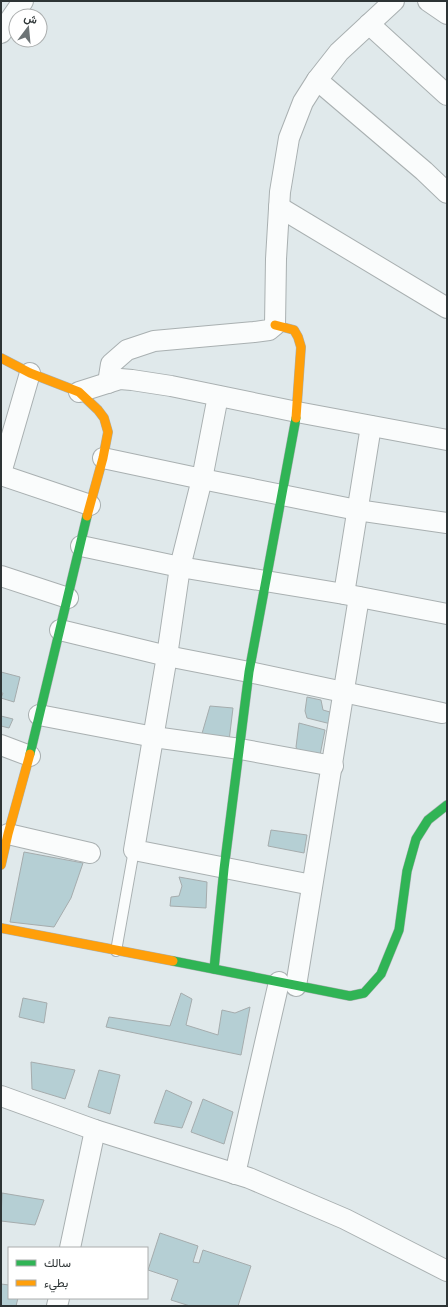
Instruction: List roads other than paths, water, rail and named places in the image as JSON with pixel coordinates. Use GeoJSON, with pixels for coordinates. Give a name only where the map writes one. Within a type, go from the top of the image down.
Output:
{"type":"FeatureCollection","features":[{"type":"Feature","properties":{"kind":"street"},"geometry":{"type":"LineString","coordinates":[[108,383],[111,364],[127,350],[154,341],[254,332],[269,330],[275,325],[276,259],[280,192],[289,138],[303,102],[317,80],[339,52],[394,1]]}},
{"type":"Feature","properties":{"kind":"street"},"geometry":{"type":"LineString","coordinates":[[428,1],[447,14]]}},
{"type":"Feature","properties":{"kind":"street"},"geometry":{"type":"LineString","coordinates":[[1,33],[8,18]]}},
{"type":"Feature","properties":{"kind":"street"},"geometry":{"type":"LineString","coordinates":[[369,24],[447,95]]}},
{"type":"Feature","properties":{"kind":"street"},"geometry":{"type":"LineString","coordinates":[[317,80],[424,171],[447,193]]}},
{"type":"Feature","properties":{"kind":"street"},"geometry":{"type":"LineString","coordinates":[[279,207],[447,308]]}},
{"type":"Feature","properties":{"kind":"street"},"geometry":{"type":"LineString","coordinates":[[214,969],[224,869],[249,672],[297,412],[300,347],[298,336],[294,330],[275,325]]}},
{"type":"Feature","properties":{"kind":"street"},"geometry":{"type":"LineString","coordinates":[[1,358],[30,374],[79,392],[98,410],[104,418],[108,432],[103,458],[38,715],[30,756],[8,834],[1,865]]}},
{"type":"Feature","properties":{"kind":"street"},"geometry":{"type":"LineString","coordinates":[[30,374],[1,474],[90,505]]}},
{"type":"Feature","properties":{"kind":"street"},"geometry":{"type":"LineString","coordinates":[[79,392],[120,379],[132,380],[447,440]]}},
{"type":"Feature","properties":{"kind":"street"},"geometry":{"type":"LineString","coordinates":[[218,396],[202,479],[180,566],[154,737],[134,850],[224,869],[312,885]]}},
{"type":"Feature","properties":{"kind":"street"},"geometry":{"type":"LineString","coordinates":[[235,1174],[288,984],[312,885],[345,693],[357,510],[371,426]]}},
{"type":"Feature","properties":{"kind":"street"},"geometry":{"type":"LineString","coordinates":[[103,458],[357,510],[447,523]]}},
{"type":"Feature","properties":{"kind":"street"},"geometry":{"type":"LineString","coordinates":[[81,546],[266,582],[447,614]]}},
{"type":"Feature","properties":{"kind":"street"},"geometry":{"type":"LineString","coordinates":[[1,576],[68,598]]}},
{"type":"Feature","properties":{"kind":"street"},"geometry":{"type":"LineString","coordinates":[[60,630],[167,656],[442,713]]}},
{"type":"Feature","properties":{"kind":"street"},"geometry":{"type":"LineString","coordinates":[[38,715],[154,737],[240,749],[333,766]]}},
{"type":"Feature","properties":{"kind":"street"},"geometry":{"type":"LineString","coordinates":[[1,745],[30,756]]}},
{"type":"Feature","properties":{"kind":"street"},"geometry":{"type":"LineString","coordinates":[[1,928],[350,996],[364,993],[381,974],[399,930],[407,871],[416,839],[428,820],[447,805]]}},
{"type":"Feature","properties":{"kind":"street"},"geometry":{"type":"LineString","coordinates":[[8,834],[90,854]]}},
{"type":"Feature","properties":{"kind":"street"},"geometry":{"type":"LineString","coordinates":[[1,1096],[95,1130],[249,1178],[345,1219],[447,1271]]}},
{"type":"Feature","properties":{"kind":"street"},"geometry":{"type":"LineString","coordinates":[[70,1247],[95,1130]]}},
{"type":"Feature","properties":{"kind":"lane"},"geometry":{"type":"LineString","coordinates":[[116,951],[134,850]]}}]}
